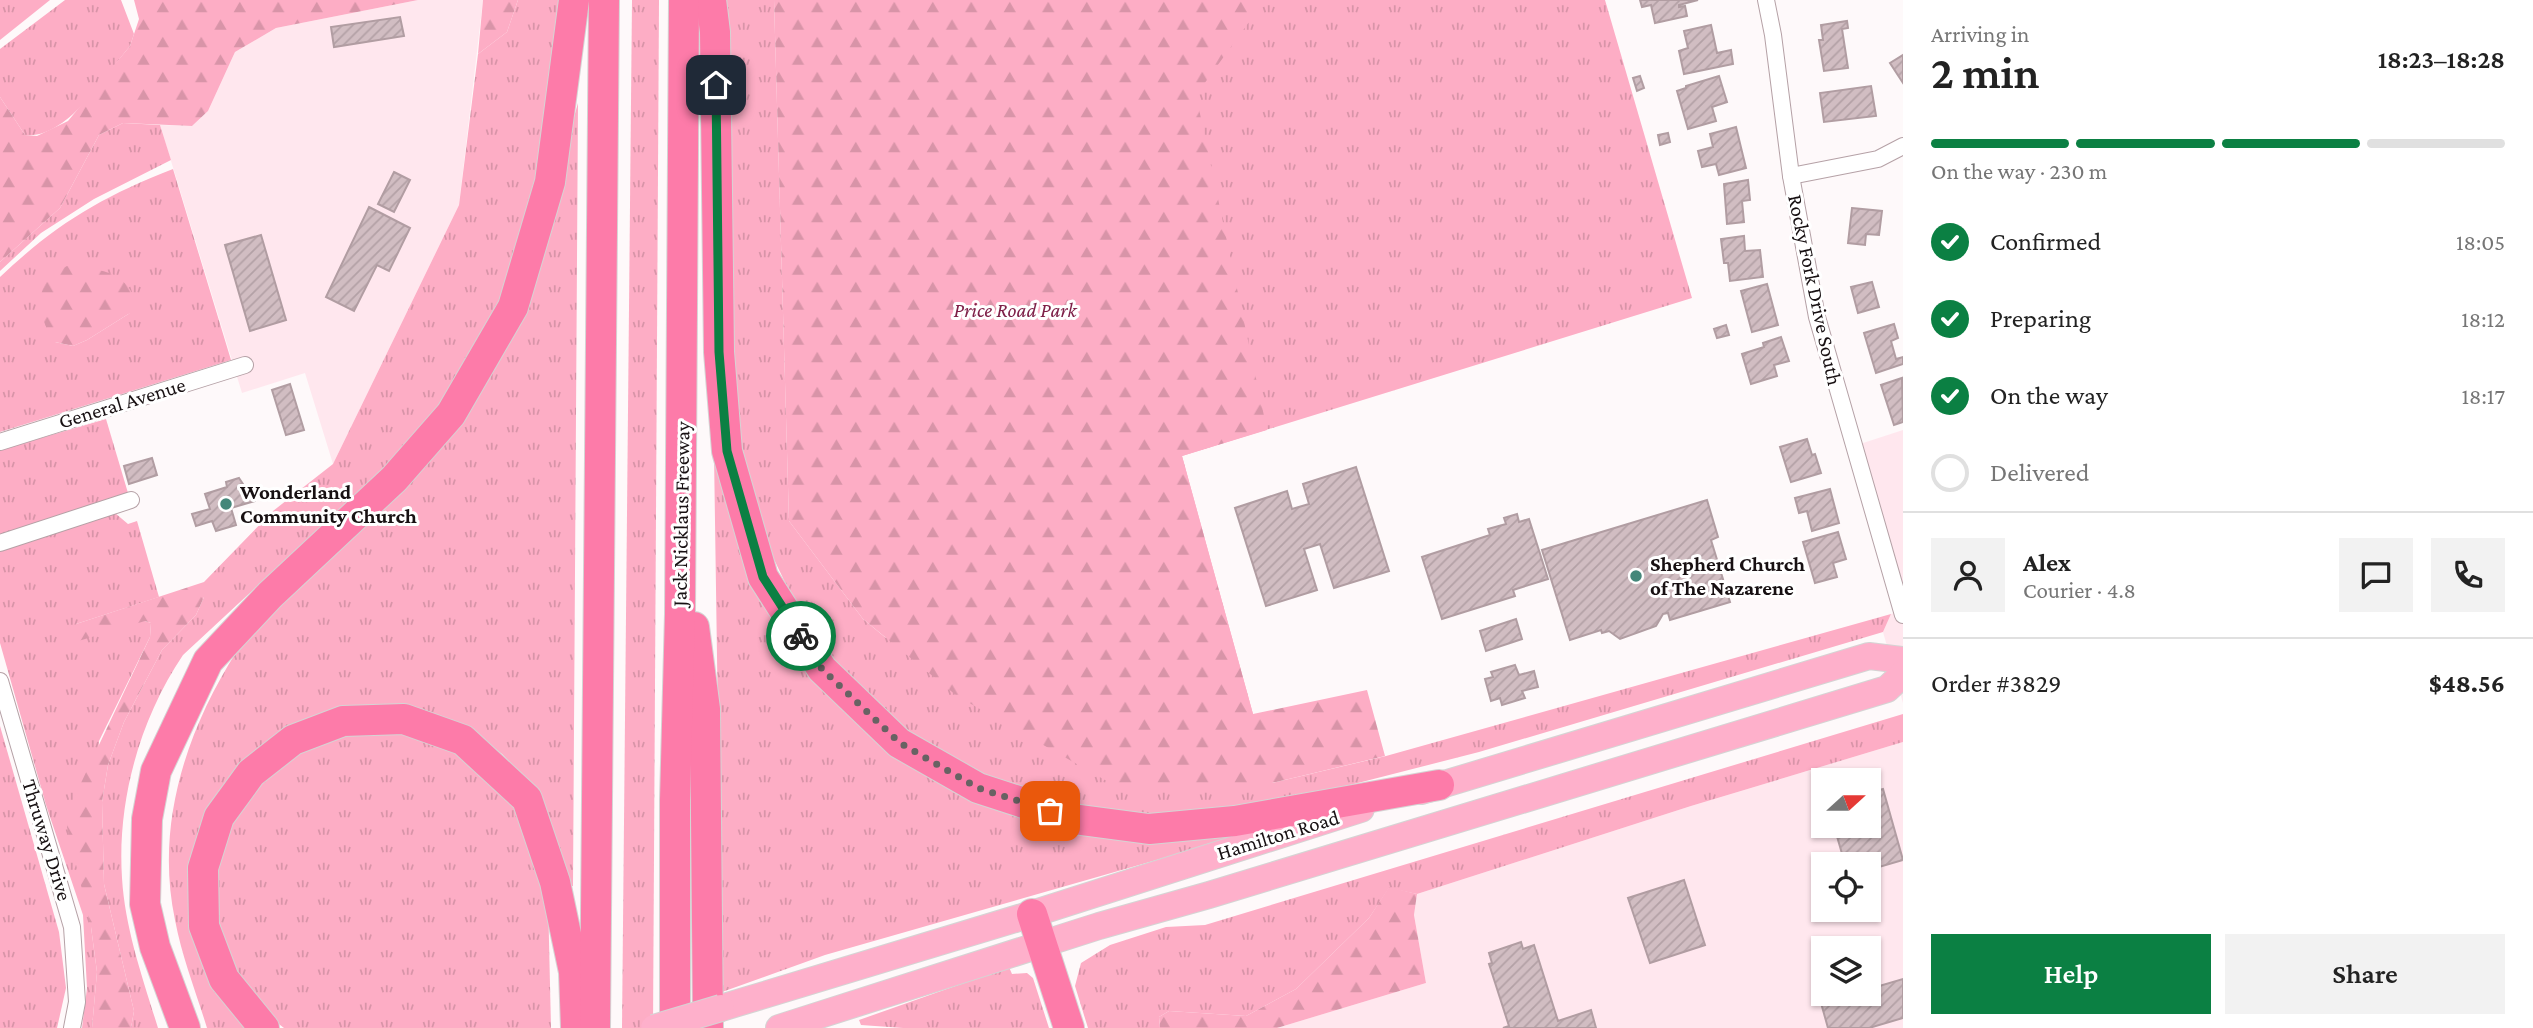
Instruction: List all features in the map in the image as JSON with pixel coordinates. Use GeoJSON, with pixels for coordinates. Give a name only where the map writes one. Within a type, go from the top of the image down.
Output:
{"type":"FeatureCollection","features":[{"type":"Feature","properties":{"kind":"highway"},"geometry":{"type":"LineString","coordinates":[[185,1028],[155,947],[145,904],[147,819],[156,771],[208,661],[270,595],[394,479],[451,414],[513,307],[550,182],[574,0]]}},
{"type":"Feature","properties":{"kind":"highway"},"geometry":{"type":"LineString","coordinates":[[595,1028],[604,0]]}},
{"type":"Feature","properties":{"kind":"highway","name":"Jack Nicklaus Freeway"},"geometry":{"type":"LineString","coordinates":[[675,1028],[684,0]]}},
{"type":"Feature","properties":{"kind":"highway"},"geometry":{"type":"LineString","coordinates":[[712,0],[715,32],[719,352],[727,451],[763,577],[822,669],[900,743],[978,788],[1073,820],[1149,829],[1235,821],[1439,785]]}},
{"type":"Feature","properties":{"kind":"highway"},"geometry":{"type":"LineString","coordinates":[[681,523],[705,709],[715,1018]]}},
{"type":"Feature","properties":{"kind":"highway"},"geometry":{"type":"LineString","coordinates":[[264,1028],[224,979],[204,926],[203,868],[219,817],[251,773],[293,740],[343,721],[404,719],[463,740],[527,799],[561,908],[574,972],[576,1028]]}},
{"type":"Feature","properties":{"kind":"highway"},"geometry":{"type":"LineString","coordinates":[[1032,914],[1044,944],[1069,1028]]}},
{"type":"Feature","properties":{"kind":"main road","name":"Hamilton Road"},"geometry":{"type":"LineString","coordinates":[[654,1028],[715,1018],[1199,859],[1869,656],[1903,660]]}},
{"type":"Feature","properties":{"kind":"main road","name":"Hamilton Road"},"geometry":{"type":"LineString","coordinates":[[779,1028],[1100,926],[1887,689],[1903,674]]}},
{"type":"Feature","properties":{"kind":"street","name":"Rocky Fork Drive South"},"geometry":{"type":"LineString","coordinates":[[1766,0],[1791,176],[1817,317],[1903,615]]}},
{"type":"Feature","properties":{"kind":"street"},"geometry":{"type":"LineString","coordinates":[[1791,176],[1878,159],[1903,146]]}},
{"type":"Feature","properties":{"kind":"street","name":"General Avenue"},"geometry":{"type":"LineString","coordinates":[[0,442],[245,365]]}},
{"type":"Feature","properties":{"kind":"street"},"geometry":{"type":"LineString","coordinates":[[0,543],[131,500]]}},
{"type":"Feature","properties":{"kind":"street","name":"Thruway Drive"},"geometry":{"type":"LineString","coordinates":[[0,681],[72,927],[77,1002],[72,1028]]}},
{"type":"Feature","properties":{"kind":"shaded area"},"geometry":{"type":"Polygon","coordinates":[[[418,0],[483,0],[459,205],[333,464],[305,373],[242,393],[160,125],[192,126],[208,111],[235,52],[276,28],[418,0]]]}},
{"type":"Feature","properties":{"kind":"shaded area"},"geometry":{"type":"Polygon","coordinates":[[[1903,430],[1903,598],[1857,445],[1903,430]]]}},
{"type":"Feature","properties":{"kind":"shaded area"},"geometry":{"type":"Polygon","coordinates":[[[1903,610],[1903,703],[1883,632],[1891,614],[1903,610]]]}},
{"type":"Feature","properties":{"kind":"shaded area"},"geometry":{"type":"Polygon","coordinates":[[[1903,742],[1903,1028],[1277,1028],[1426,983],[1414,915],[1417,894],[1811,770],[1811,838],[1881,838],[1881,768],[1817,768],[1903,742]]]}},
{"type":"Feature","properties":{"kind":"green space"},"geometry":{"type":"Polygon","coordinates":[[[0,0],[50,0],[0,40],[0,0]]]}},
{"type":"Feature","properties":{"kind":"green space"},"geometry":{"type":"Polygon","coordinates":[[[65,0],[121,0],[134,34],[130,46],[97,88],[70,116],[41,134],[25,135],[0,97],[0,49],[65,0]]]}},
{"type":"Feature","properties":{"kind":"green space"},"geometry":{"type":"Polygon","coordinates":[[[134,0],[418,0],[276,28],[235,52],[208,111],[192,126],[123,123],[99,135],[60,208],[0,262],[0,97],[25,135],[37,136],[68,121],[130,46],[139,19],[134,0]]]}},
{"type":"Feature","properties":{"kind":"green space"},"geometry":{"type":"Polygon","coordinates":[[[483,0],[518,0],[507,32],[478,54],[483,0]]]}},
{"type":"Feature","properties":{"kind":"green space"},"geometry":{"type":"Polygon","coordinates":[[[518,0],[562,0],[543,158],[510,284],[447,398],[409,445],[183,655],[143,733],[134,761],[123,819],[122,878],[136,954],[158,1028],[131,1028],[134,1011],[104,884],[102,802],[108,765],[124,722],[162,650],[196,615],[204,597],[204,582],[273,511],[333,464],[459,205],[478,54],[507,32],[518,0]]]}},
{"type":"Feature","properties":{"kind":"green space"},"geometry":{"type":"Polygon","coordinates":[[[632,0],[659,0],[653,1028],[622,1028],[632,0]]]}},
{"type":"Feature","properties":{"kind":"green space"},"geometry":{"type":"Polygon","coordinates":[[[727,0],[774,0],[789,521],[863,619],[886,638],[784,0],[1605,0],[1692,298],[1182,456],[1272,783],[1386,756],[1891,614],[1883,632],[1479,752],[1311,795],[1197,814],[1130,814],[1062,803],[999,784],[934,750],[870,702],[835,663],[791,595],[762,534],[735,434],[729,286],[727,0]]]}},
{"type":"Feature","properties":{"kind":"green space","name":"Price Road Park"},"geometry":{"type":"Polygon","coordinates":[[[774,0],[1265,0],[1196,95],[1267,430],[1182,456],[1253,714],[1367,690],[1385,756],[1272,783],[1119,788],[957,696],[863,619],[789,521],[774,0]]]}},
{"type":"Feature","properties":{"kind":"green space"},"geometry":{"type":"Polygon","coordinates":[[[578,103],[573,886],[565,887],[537,797],[502,754],[479,737],[412,711],[258,754],[197,919],[252,1028],[207,1028],[175,920],[169,849],[179,780],[203,713],[237,651],[445,435],[566,145],[578,103]]]}},
{"type":"Feature","properties":{"kind":"green space"},"geometry":{"type":"Polygon","coordinates":[[[123,123],[160,125],[171,160],[94,199],[41,233],[0,271],[0,262],[60,208],[99,135],[123,123]]]}},
{"type":"Feature","properties":{"kind":"green space"},"geometry":{"type":"Polygon","coordinates":[[[173,169],[231,360],[0,432],[0,277],[60,227],[80,214],[123,190],[173,169]],[[130,313],[55,342],[73,346],[130,313]]]}},
{"type":"Feature","properties":{"kind":"green space"},"geometry":{"type":"Polygon","coordinates":[[[67,266],[99,270],[116,276],[124,282],[136,301],[130,313],[73,346],[55,342],[44,320],[40,299],[48,281],[67,266]]]}},
{"type":"Feature","properties":{"kind":"green space"},"geometry":{"type":"Polygon","coordinates":[[[106,419],[128,493],[0,537],[0,450],[106,419]]]}},
{"type":"Feature","properties":{"kind":"green space"},"geometry":{"type":"Polygon","coordinates":[[[714,454],[797,649],[1003,805],[1235,829],[1237,837],[825,955],[722,992],[714,454]]]}},
{"type":"Feature","properties":{"kind":"green space"},"geometry":{"type":"Polygon","coordinates":[[[115,513],[128,524],[137,521],[159,597],[76,624],[151,623],[150,637],[99,741],[91,927],[97,972],[92,1028],[82,1028],[87,988],[83,915],[46,805],[0,643],[0,549],[115,513]]]}},
{"type":"Feature","properties":{"kind":"green space"},"geometry":{"type":"Polygon","coordinates":[[[204,582],[204,597],[196,615],[162,650],[124,722],[108,765],[102,802],[104,884],[134,1011],[131,1028],[92,1028],[97,972],[91,927],[67,827],[72,802],[150,637],[151,623],[145,621],[75,642],[69,633],[76,624],[204,582]]]}},
{"type":"Feature","properties":{"kind":"green space"},"geometry":{"type":"Polygon","coordinates":[[[1903,714],[1903,742],[1811,768],[1417,894],[1389,888],[1369,918],[1296,989],[1246,1016],[1169,1011],[1159,1017],[1160,1028],[1088,1028],[1075,986],[1081,963],[1110,945],[1166,927],[1205,925],[1903,714]]]}},
{"type":"Feature","properties":{"kind":"green space"},"geometry":{"type":"Polygon","coordinates":[[[0,726],[59,932],[66,988],[57,1028],[0,1028],[0,726]]]}},
{"type":"Feature","properties":{"kind":"green space"},"geometry":{"type":"Polygon","coordinates":[[[389,727],[452,742],[524,811],[548,898],[551,1028],[284,1028],[262,1011],[242,987],[217,919],[215,893],[221,840],[243,799],[304,744],[389,727]]]}},
{"type":"Feature","properties":{"kind":"green space"},"geometry":{"type":"Polygon","coordinates":[[[1389,887],[1417,894],[1414,915],[1426,983],[1277,1028],[1160,1028],[1159,1017],[1169,1011],[1246,1016],[1296,989],[1369,918],[1389,887]]]}},
{"type":"Feature","properties":{"kind":"green space"},"geometry":{"type":"Polygon","coordinates":[[[1009,967],[1012,974],[1027,973],[1033,978],[1049,1028],[903,1028],[861,1025],[859,1020],[1009,967]]]}},
{"type":"Feature","properties":{"kind":"building"},"geometry":{"type":"Polygon","coordinates":[[[1640,0],[1698,0],[1679,5],[1685,6],[1687,16],[1655,23],[1651,5],[1642,7],[1640,0]]]}},
{"type":"Feature","properties":{"kind":"building"},"geometry":{"type":"Polygon","coordinates":[[[400,17],[404,36],[334,47],[331,27],[400,17]]]}},
{"type":"Feature","properties":{"kind":"building"},"geometry":{"type":"Polygon","coordinates":[[[1847,21],[1848,28],[1842,29],[1848,68],[1824,71],[1819,40],[1823,40],[1821,25],[1847,21]]]}},
{"type":"Feature","properties":{"kind":"building"},"geometry":{"type":"Polygon","coordinates":[[[1711,25],[1717,53],[1731,50],[1733,64],[1684,74],[1679,51],[1688,48],[1684,31],[1711,25]]]}},
{"type":"Feature","properties":{"kind":"building"},"geometry":{"type":"Polygon","coordinates":[[[1903,55],[1903,83],[1890,63],[1903,55]]]}},
{"type":"Feature","properties":{"kind":"building"},"geometry":{"type":"Polygon","coordinates":[[[1640,76],[1644,88],[1637,91],[1633,78],[1640,76]]]}},
{"type":"Feature","properties":{"kind":"building"},"geometry":{"type":"Polygon","coordinates":[[[1719,76],[1727,102],[1712,107],[1716,121],[1688,129],[1677,91],[1719,76]]]}},
{"type":"Feature","properties":{"kind":"building"},"geometry":{"type":"Polygon","coordinates":[[[1871,86],[1876,116],[1824,122],[1820,93],[1871,86]]]}},
{"type":"Feature","properties":{"kind":"building"},"geometry":{"type":"Polygon","coordinates":[[[1736,127],[1746,168],[1719,175],[1716,164],[1702,167],[1698,151],[1713,147],[1710,134],[1736,127]]]}},
{"type":"Feature","properties":{"kind":"building"},"geometry":{"type":"Polygon","coordinates":[[[1668,133],[1670,142],[1660,145],[1658,135],[1668,133]]]}},
{"type":"Feature","properties":{"kind":"building"},"geometry":{"type":"Polygon","coordinates":[[[394,172],[410,180],[394,212],[378,204],[394,172]]]}},
{"type":"Feature","properties":{"kind":"building"},"geometry":{"type":"Polygon","coordinates":[[[1748,180],[1750,200],[1742,201],[1744,222],[1727,224],[1724,184],[1748,180]]]}},
{"type":"Feature","properties":{"kind":"building"},"geometry":{"type":"Polygon","coordinates":[[[369,207],[410,228],[389,271],[377,265],[354,311],[326,297],[369,207]]]}},
{"type":"Feature","properties":{"kind":"building"},"geometry":{"type":"Polygon","coordinates":[[[1852,208],[1882,211],[1879,235],[1866,234],[1865,245],[1848,243],[1852,208]]]}},
{"type":"Feature","properties":{"kind":"building"},"geometry":{"type":"Polygon","coordinates":[[[261,235],[286,320],[250,331],[225,245],[261,235]]]}},
{"type":"Feature","properties":{"kind":"building"},"geometry":{"type":"Polygon","coordinates":[[[1744,236],[1745,251],[1760,250],[1763,277],[1730,281],[1721,239],[1744,236]]]}},
{"type":"Feature","properties":{"kind":"building"},"geometry":{"type":"Polygon","coordinates":[[[1872,282],[1879,307],[1858,313],[1851,287],[1872,282]]]}},
{"type":"Feature","properties":{"kind":"building"},"geometry":{"type":"Polygon","coordinates":[[[1767,284],[1778,325],[1752,332],[1741,291],[1767,284]]]}},
{"type":"Feature","properties":{"kind":"building"},"geometry":{"type":"Polygon","coordinates":[[[1894,324],[1898,338],[1891,341],[1896,359],[1903,357],[1903,364],[1876,373],[1864,333],[1894,324]]]}},
{"type":"Feature","properties":{"kind":"building"},"geometry":{"type":"Polygon","coordinates":[[[1726,325],[1729,335],[1717,338],[1714,329],[1726,325]]]}},
{"type":"Feature","properties":{"kind":"building"},"geometry":{"type":"Polygon","coordinates":[[[1781,337],[1789,361],[1774,365],[1777,376],[1751,384],[1742,354],[1764,347],[1763,343],[1781,337]]]}},
{"type":"Feature","properties":{"kind":"building"},"geometry":{"type":"Polygon","coordinates":[[[1902,378],[1903,422],[1894,425],[1881,385],[1902,378]]]}},
{"type":"Feature","properties":{"kind":"building"},"geometry":{"type":"Polygon","coordinates":[[[290,384],[304,430],[286,435],[272,390],[290,384]]]}},
{"type":"Feature","properties":{"kind":"building"},"geometry":{"type":"Polygon","coordinates":[[[1807,439],[1821,473],[1791,482],[1780,447],[1807,439]]]}},
{"type":"Feature","properties":{"kind":"building"},"geometry":{"type":"Polygon","coordinates":[[[152,458],[157,475],[129,484],[124,466],[152,458]]]}},
{"type":"Feature","properties":{"kind":"building"},"geometry":{"type":"Polygon","coordinates":[[[1356,467],[1389,571],[1334,588],[1320,544],[1304,549],[1317,590],[1266,606],[1235,508],[1287,491],[1292,509],[1309,504],[1303,484],[1356,467]]]}},
{"type":"Feature","properties":{"kind":"building","name":"Wonderland Community Church"},"geometry":{"type":"Polygon","coordinates":[[[239,478],[245,487],[253,486],[255,501],[231,508],[236,525],[216,531],[212,521],[196,526],[192,514],[210,509],[205,494],[227,487],[226,482],[239,478]]]}},
{"type":"Feature","properties":{"kind":"building"},"geometry":{"type":"Polygon","coordinates":[[[1830,489],[1839,523],[1812,531],[1807,511],[1799,513],[1795,498],[1830,489]]]}},
{"type":"Feature","properties":{"kind":"building","name":"Shepherd Church of The Nazarene"},"geometry":{"type":"Polygon","coordinates":[[[1707,500],[1718,537],[1711,540],[1730,602],[1670,620],[1668,613],[1663,614],[1656,626],[1620,639],[1609,631],[1602,633],[1601,630],[1570,640],[1542,550],[1707,500]]]}},
{"type":"Feature","properties":{"kind":"building"},"geometry":{"type":"Polygon","coordinates":[[[1517,514],[1519,522],[1529,519],[1548,579],[1513,590],[1515,596],[1442,619],[1422,557],[1490,535],[1488,529],[1506,524],[1504,518],[1517,514]]]}},
{"type":"Feature","properties":{"kind":"building"},"geometry":{"type":"Polygon","coordinates":[[[1838,532],[1846,559],[1833,563],[1837,577],[1815,583],[1803,542],[1838,532]]]}},
{"type":"Feature","properties":{"kind":"building"},"geometry":{"type":"Polygon","coordinates":[[[1516,619],[1522,639],[1486,651],[1480,631],[1516,619]]]}},
{"type":"Feature","properties":{"kind":"building"},"geometry":{"type":"Polygon","coordinates":[[[1515,665],[1519,675],[1534,671],[1538,687],[1522,691],[1525,698],[1502,705],[1500,698],[1491,701],[1485,679],[1493,677],[1491,672],[1515,665]]]}},
{"type":"Feature","properties":{"kind":"building"},"geometry":{"type":"Polygon","coordinates":[[[1881,790],[1903,860],[1881,866],[1881,852],[1842,852],[1837,838],[1881,838],[1881,790]]]}},
{"type":"Feature","properties":{"kind":"building"},"geometry":{"type":"Polygon","coordinates":[[[1684,880],[1705,945],[1650,963],[1628,898],[1684,880]]]}},
{"type":"Feature","properties":{"kind":"building"},"geometry":{"type":"Polygon","coordinates":[[[1521,942],[1523,949],[1534,945],[1558,1021],[1591,1010],[1596,1028],[1503,1028],[1509,1026],[1489,964],[1492,963],[1489,953],[1521,942]]]}},
{"type":"Feature","properties":{"kind":"building"},"geometry":{"type":"Polygon","coordinates":[[[1903,979],[1903,1018],[1869,1028],[1828,1028],[1822,1006],[1881,1006],[1881,985],[1903,979]]]}},
{"type":"Feature","properties":{"kind":"way so far"},"geometry":{"type":"LineString","coordinates":[[801,636],[822,669],[900,743],[978,788],[1050,811]]}},
{"type":"Feature","properties":{"kind":"place","name":"Wonderland Community Church"},"geometry":{"type":"Point","coordinates":[226,504]}},
{"type":"Feature","properties":{"kind":"place","name":"Shepherd Church of The Nazarene"},"geometry":{"type":"Point","coordinates":[1636,576]}},
{"type":"Feature","properties":{"kind":"route"},"geometry":{"type":"LineString","coordinates":[[716,85],[719,352],[727,451],[763,577],[801,636]]}}]}
